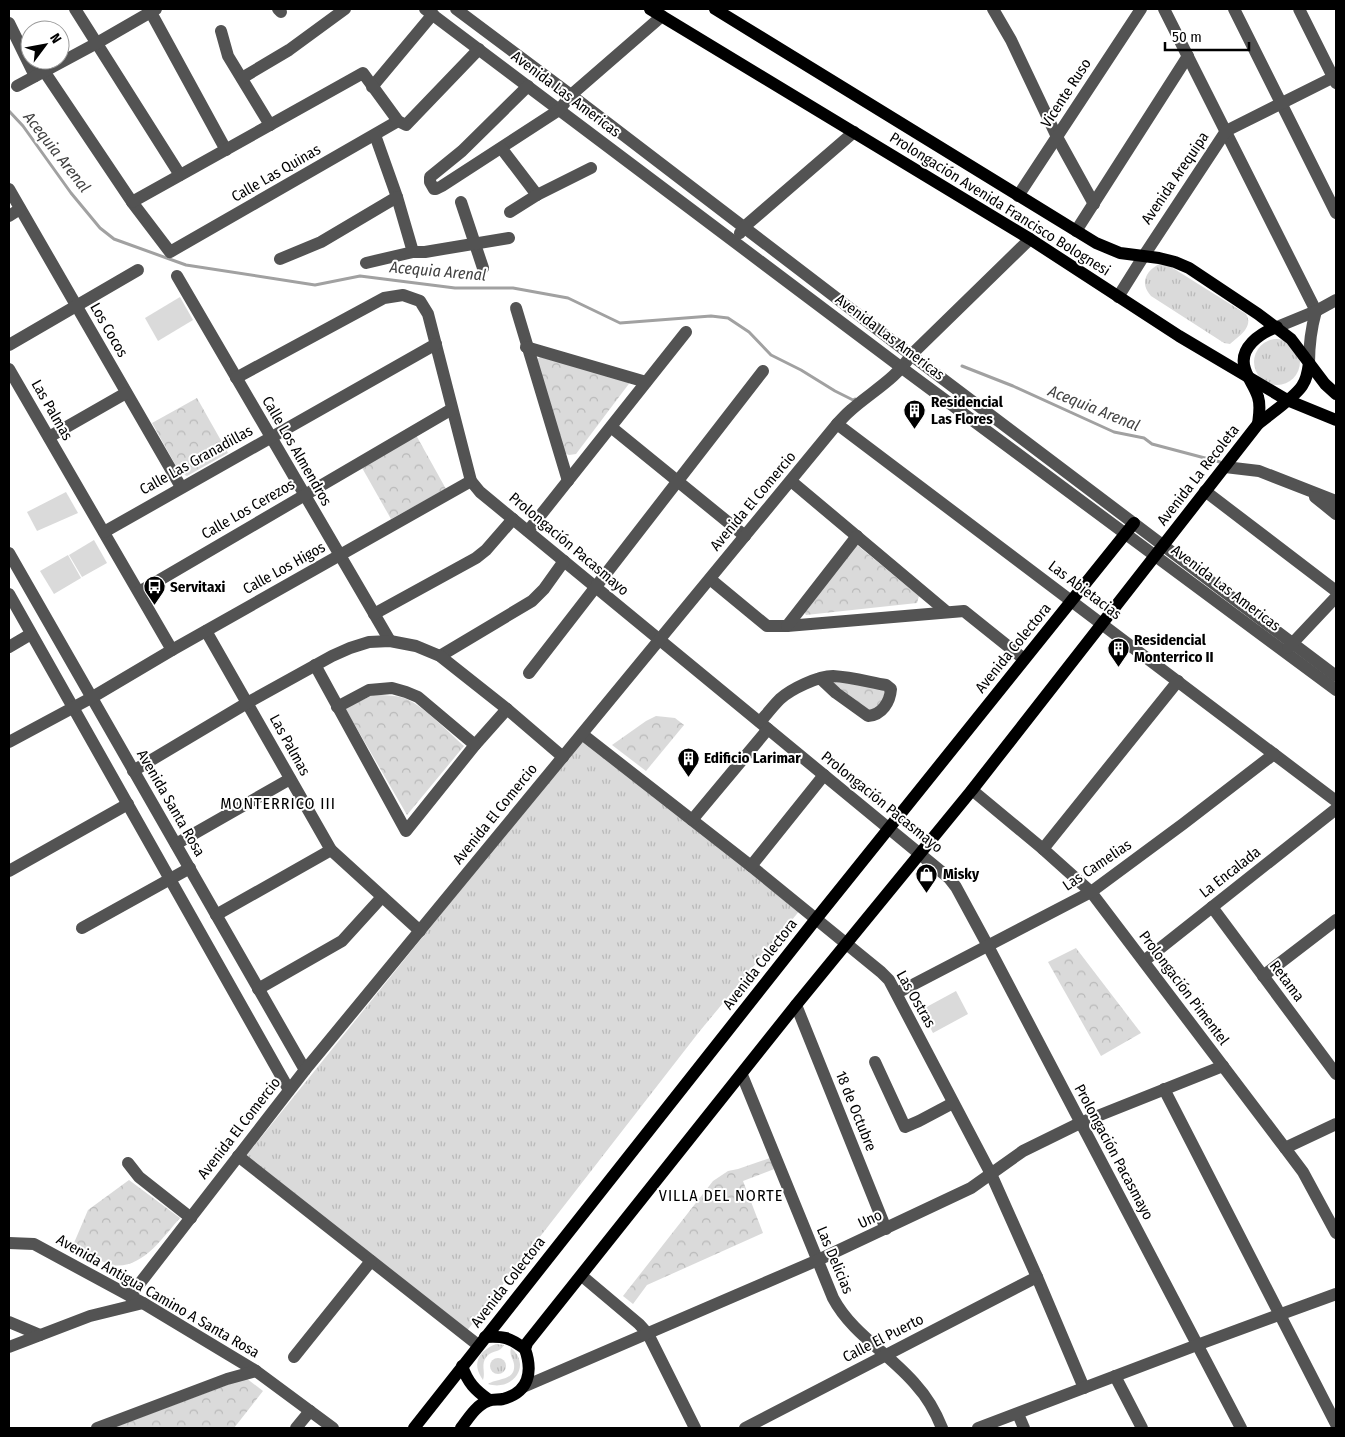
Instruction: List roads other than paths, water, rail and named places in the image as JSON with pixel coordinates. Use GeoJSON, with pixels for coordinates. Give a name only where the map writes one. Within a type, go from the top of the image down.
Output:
{"type":"FeatureCollection","features":[{"type":"Feature","properties":{"kind":"main road","name":"Prolongación Avenida Francisco Bolognesi"},"geometry":{"type":"LineString","coordinates":[[650,9],[1030,239],[1118,297],[1248,377],[1287,400],[1336,420]]}},
{"type":"Feature","properties":{"kind":"main road","name":"Prolongación Avenida Francisco Bolognesi"},"geometry":{"type":"LineString","coordinates":[[715,9],[1018,196],[1110,250],[1175,262],[1189,268],[1277,327],[1291,339],[1325,384],[1336,394]]}},
{"type":"Feature","properties":{"kind":"main road"},"geometry":{"type":"LineString","coordinates":[[1248,377],[1244,366],[1248,348],[1260,334],[1277,327]]}},
{"type":"Feature","properties":{"kind":"main road"},"geometry":{"type":"LineString","coordinates":[[1287,400],[1296,394],[1303,385],[1309,364]]}},
{"type":"Feature","properties":{"kind":"main road","name":"Avenida La Recoleta"},"geometry":{"type":"LineString","coordinates":[[1248,377],[1258,398],[1260,411],[1258,424]]}},
{"type":"Feature","properties":{"kind":"main road","name":"Avenida La Recoleta"},"geometry":{"type":"LineString","coordinates":[[1163,545],[1258,424],[1287,400]]}},
{"type":"Feature","properties":{"kind":"main road","name":"Avenida Colectora"},"geometry":{"type":"LineString","coordinates":[[414,1428],[816,919],[1134,523]]}},
{"type":"Feature","properties":{"kind":"main road"},"geometry":{"type":"LineString","coordinates":[[460,1428],[479,1406],[489,1400],[502,1399],[513,1395],[523,1387],[528,1375],[529,1362],[525,1349],[527,1343],[796,1005],[972,790],[1163,545]]}},
{"type":"Feature","properties":{"kind":"main road"},"geometry":{"type":"LineString","coordinates":[[481,1341],[502,1336],[514,1341],[525,1349]]}},
{"type":"Feature","properties":{"kind":"main road"},"geometry":{"type":"LineString","coordinates":[[462,1366],[467,1380],[489,1400]]}},
{"type":"Feature","properties":{"kind":"street"},"geometry":{"type":"LineString","coordinates":[[75,9],[180,175]]}},
{"type":"Feature","properties":{"kind":"street"},"geometry":{"type":"LineString","coordinates":[[242,78],[289,50],[345,9]]}},
{"type":"Feature","properties":{"kind":"street","name":"Avenida Las Americas"},"geometry":{"type":"LineString","coordinates":[[456,9],[1163,545],[1289,648],[1336,690]]}},
{"type":"Feature","properties":{"kind":"street"},"geometry":{"type":"LineString","coordinates":[[993,9],[1011,40],[1057,137],[1094,204]]}},
{"type":"Feature","properties":{"kind":"street","name":"Vicente Ruso"},"geometry":{"type":"LineString","coordinates":[[1018,196],[1141,9]]}},
{"type":"Feature","properties":{"kind":"street"},"geometry":{"type":"LineString","coordinates":[[1164,9],[1316,311],[1311,328],[1309,364]]}},
{"type":"Feature","properties":{"kind":"street"},"geometry":{"type":"LineString","coordinates":[[1234,9],[1336,213]]}},
{"type":"Feature","properties":{"kind":"street"},"geometry":{"type":"LineString","coordinates":[[1299,9],[1335,79]]}},
{"type":"Feature","properties":{"kind":"street"},"geometry":{"type":"LineString","coordinates":[[17,86],[97,43],[152,10],[226,150]]}},
{"type":"Feature","properties":{"kind":"street"},"geometry":{"type":"LineString","coordinates":[[372,87],[429,12]]}},
{"type":"Feature","properties":{"kind":"street","name":"Avenida Las Americas"},"geometry":{"type":"LineString","coordinates":[[429,12],[1155,556],[1289,648],[1336,676]]}},
{"type":"Feature","properties":{"kind":"street"},"geometry":{"type":"LineString","coordinates":[[528,86],[462,151],[430,177],[430,182],[434,189],[502,149],[559,110],[571,95],[662,16]]}},
{"type":"Feature","properties":{"kind":"street"},"geometry":{"type":"LineString","coordinates":[[9,23],[40,74],[132,202],[363,73],[398,121]]}},
{"type":"Feature","properties":{"kind":"street"},"geometry":{"type":"LineString","coordinates":[[221,30],[228,56],[270,125]]}},
{"type":"Feature","properties":{"kind":"street","name":"Calle Las Quinas"},"geometry":{"type":"LineString","coordinates":[[132,202],[170,252],[398,121],[406,125],[479,49]]}},
{"type":"Feature","properties":{"kind":"street"},"geometry":{"type":"LineString","coordinates":[[1076,231],[1188,56]]}},
{"type":"Feature","properties":{"kind":"street","name":"Avenida Arequipa"},"geometry":{"type":"LineString","coordinates":[[1118,297],[1226,131],[1335,79]]}},
{"type":"Feature","properties":{"kind":"street"},"geometry":{"type":"LineString","coordinates":[[734,240],[744,227],[854,132]]}},
{"type":"Feature","properties":{"kind":"street"},"geometry":{"type":"LineString","coordinates":[[375,135],[414,252]]}},
{"type":"Feature","properties":{"kind":"street"},"geometry":{"type":"LineString","coordinates":[[502,149],[537,195]]}},
{"type":"Feature","properties":{"kind":"street"},"geometry":{"type":"LineString","coordinates":[[510,212],[537,195],[591,168]]}},
{"type":"Feature","properties":{"kind":"street","name":"Los Cocos"},"geometry":{"type":"LineString","coordinates":[[9,189],[182,487]]}},
{"type":"Feature","properties":{"kind":"street"},"geometry":{"type":"LineString","coordinates":[[280,259],[321,242],[397,197]]}},
{"type":"Feature","properties":{"kind":"street"},"geometry":{"type":"LineString","coordinates":[[461,202],[483,268]]}},
{"type":"Feature","properties":{"kind":"street"},"geometry":{"type":"LineString","coordinates":[[9,216],[20,209]]}},
{"type":"Feature","properties":{"kind":"street"},"geometry":{"type":"LineString","coordinates":[[366,263],[414,252],[425,252],[510,238]]}},
{"type":"Feature","properties":{"kind":"street"},"geometry":{"type":"LineString","coordinates":[[902,368],[911,355],[1030,239]]}},
{"type":"Feature","properties":{"kind":"street"},"geometry":{"type":"LineString","coordinates":[[9,345],[138,270]]}},
{"type":"Feature","properties":{"kind":"street","name":"Calle Los Almendros"},"geometry":{"type":"LineString","coordinates":[[177,276],[390,641]]}},
{"type":"Feature","properties":{"kind":"street","name":"Prolongación Pacasmayo"},"geometry":{"type":"LineString","coordinates":[[236,378],[384,298],[403,295],[420,301],[428,314],[471,481],[480,492],[949,878],[988,946],[1241,1428]]}},
{"type":"Feature","properties":{"kind":"street"},"geometry":{"type":"LineString","coordinates":[[1277,327],[1334,304]]}},
{"type":"Feature","properties":{"kind":"street"},"geometry":{"type":"LineString","coordinates":[[516,308],[526,347],[568,481]]}},
{"type":"Feature","properties":{"kind":"street"},"geometry":{"type":"LineString","coordinates":[[528,531],[686,332]]}},
{"type":"Feature","properties":{"kind":"street","name":"Calle Las Granadillas"},"geometry":{"type":"LineString","coordinates":[[104,532],[436,344]]}},
{"type":"Feature","properties":{"kind":"street"},"geometry":{"type":"LineString","coordinates":[[526,347],[646,382]]}},
{"type":"Feature","properties":{"kind":"street","name":"Avenida El Comercio"},"geometry":{"type":"LineString","coordinates":[[130,1296],[305,1070],[837,424],[902,368]]}},
{"type":"Feature","properties":{"kind":"street","name":"Las Palmas"},"geometry":{"type":"LineString","coordinates":[[9,369],[172,650]]}},
{"type":"Feature","properties":{"kind":"street"},"geometry":{"type":"LineString","coordinates":[[528,674],[763,371]]}},
{"type":"Feature","properties":{"kind":"street"},"geometry":{"type":"LineString","coordinates":[[49,437],[126,392]]}},
{"type":"Feature","properties":{"kind":"street","name":"Calle Los Cerezos"},"geometry":{"type":"LineString","coordinates":[[138,592],[452,409]]}},
{"type":"Feature","properties":{"kind":"street","name":"Las Abietacias"},"geometry":{"type":"LineString","coordinates":[[837,424],[1336,801]]}},
{"type":"Feature","properties":{"kind":"street"},"geometry":{"type":"LineString","coordinates":[[611,427],[745,536]]}},
{"type":"Feature","properties":{"kind":"street"},"geometry":{"type":"LineString","coordinates":[[1225,467],[1259,471],[1336,501]]}},
{"type":"Feature","properties":{"kind":"street","name":"Calle Los Higos"},"geometry":{"type":"LineString","coordinates":[[9,742],[91,698],[172,650],[471,481]]}},
{"type":"Feature","properties":{"kind":"street"},"geometry":{"type":"LineString","coordinates":[[791,481],[947,612]]}},
{"type":"Feature","properties":{"kind":"street"},"geometry":{"type":"LineString","coordinates":[[1304,488],[1336,514]]}},
{"type":"Feature","properties":{"kind":"street"},"geometry":{"type":"LineString","coordinates":[[1205,491],[1336,591]]}},
{"type":"Feature","properties":{"kind":"street"},"geometry":{"type":"LineString","coordinates":[[374,614],[476,558],[486,550],[513,519]]}},
{"type":"Feature","properties":{"kind":"street"},"geometry":{"type":"LineString","coordinates":[[787,626],[857,536]]}},
{"type":"Feature","properties":{"kind":"street","name":"Avenida Santa Rosa"},"geometry":{"type":"LineString","coordinates":[[9,553],[305,1070]]}},
{"type":"Feature","properties":{"kind":"street"},"geometry":{"type":"LineString","coordinates":[[440,656],[532,601],[544,589],[564,560]]}},
{"type":"Feature","properties":{"kind":"street"},"geometry":{"type":"LineString","coordinates":[[710,579],[767,626],[787,626],[964,611],[1024,659]]}},
{"type":"Feature","properties":{"kind":"street"},"geometry":{"type":"LineString","coordinates":[[9,594],[289,1090]]}},
{"type":"Feature","properties":{"kind":"street"},"geometry":{"type":"LineString","coordinates":[[1289,648],[1336,597]]}},
{"type":"Feature","properties":{"kind":"street","name":"Las Palmas"},"geometry":{"type":"LineString","coordinates":[[206,631],[331,850],[420,930]]}},
{"type":"Feature","properties":{"kind":"street"},"geometry":{"type":"LineString","coordinates":[[9,647],[31,634]]}},
{"type":"Feature","properties":{"kind":"street"},"geometry":{"type":"LineString","coordinates":[[133,771],[315,665],[350,648],[369,642],[390,641],[416,646],[440,656],[507,709],[563,757]]}},
{"type":"Feature","properties":{"kind":"street"},"geometry":{"type":"LineString","coordinates":[[315,665],[406,831],[475,745],[507,709]]}},
{"type":"Feature","properties":{"kind":"street"},"geometry":{"type":"LineString","coordinates":[[692,820],[764,726],[781,698],[810,681],[820,678],[832,676],[886,685],[891,690],[890,700],[879,712],[868,716],[820,678]]}},
{"type":"Feature","properties":{"kind":"street"},"geometry":{"type":"LineString","coordinates":[[1043,849],[1178,681]]}},
{"type":"Feature","properties":{"kind":"street"},"geometry":{"type":"LineString","coordinates":[[337,707],[369,690],[392,688],[418,697],[475,745]]}},
{"type":"Feature","properties":{"kind":"street","name":"Las Ostras"},"geometry":{"type":"LineString","coordinates":[[582,734],[751,866],[889,980],[990,1174],[1037,1277],[1084,1388]]}},
{"type":"Feature","properties":{"kind":"street","name":"Las Camelias"},"geometry":{"type":"LineString","coordinates":[[897,993],[1091,892],[1189,820],[1274,754]]}},
{"type":"Feature","properties":{"kind":"street"},"geometry":{"type":"LineString","coordinates":[[751,866],[824,775]]}},
{"type":"Feature","properties":{"kind":"street"},"geometry":{"type":"LineString","coordinates":[[176,844],[290,778]]}},
{"type":"Feature","properties":{"kind":"street","name":"Prolongación Pimentel"},"geometry":{"type":"LineString","coordinates":[[972,790],[1091,892],[1303,1172],[1336,1233]]}},
{"type":"Feature","properties":{"kind":"street"},"geometry":{"type":"LineString","coordinates":[[9,871],[128,804]]}},
{"type":"Feature","properties":{"kind":"street","name":"La Encalada"},"geometry":{"type":"LineString","coordinates":[[1144,961],[1336,809]]}},
{"type":"Feature","properties":{"kind":"street"},"geometry":{"type":"LineString","coordinates":[[216,915],[331,850]]}},
{"type":"Feature","properties":{"kind":"street"},"geometry":{"type":"LineString","coordinates":[[82,928],[190,868]]}},
{"type":"Feature","properties":{"kind":"street"},"geometry":{"type":"LineString","coordinates":[[258,989],[342,941],[382,897]]}},
{"type":"Feature","properties":{"kind":"street","name":"Retama"},"geometry":{"type":"LineString","coordinates":[[1212,907],[1336,1074]]}},
{"type":"Feature","properties":{"kind":"street"},"geometry":{"type":"LineString","coordinates":[[1263,976],[1336,920]]}},
{"type":"Feature","properties":{"kind":"street","name":"18 de Octubre"},"geometry":{"type":"LineString","coordinates":[[796,1005],[886,1229]]}},
{"type":"Feature","properties":{"kind":"street"},"geometry":{"type":"LineString","coordinates":[[875,1062],[905,1127],[953,1103]]}},
{"type":"Feature","properties":{"kind":"street","name":"Uno"},"geometry":{"type":"LineString","coordinates":[[523,1387],[886,1229],[972,1188],[1023,1151],[1080,1123],[1222,1066]]}},
{"type":"Feature","properties":{"kind":"street","name":"Las Delicias"},"geometry":{"type":"LineString","coordinates":[[742,1075],[839,1309],[849,1322],[916,1384],[927,1399],[942,1428]]}},
{"type":"Feature","properties":{"kind":"street"},"geometry":{"type":"LineString","coordinates":[[1164,1089],[1336,1424],[1328,1428]]}},
{"type":"Feature","properties":{"kind":"street"},"geometry":{"type":"LineString","coordinates":[[1285,1148],[1336,1124]]}},
{"type":"Feature","properties":{"kind":"street"},"geometry":{"type":"LineString","coordinates":[[238,1156],[371,1261],[481,1341]]}},
{"type":"Feature","properties":{"kind":"street"},"geometry":{"type":"LineString","coordinates":[[128,1163],[139,1177],[191,1218]]}},
{"type":"Feature","properties":{"kind":"street","name":"Avenida Antigua Camino A Santa Rosa"},"geometry":{"type":"LineString","coordinates":[[9,1243],[34,1244],[143,1303],[256,1371],[333,1428]]}},
{"type":"Feature","properties":{"kind":"street"},"geometry":{"type":"LineString","coordinates":[[294,1357],[371,1261]]}},
{"type":"Feature","properties":{"kind":"street"},"geometry":{"type":"LineString","coordinates":[[582,1276],[639,1324],[648,1334],[695,1428]]}},
{"type":"Feature","properties":{"kind":"street","name":"Calle El Puerto"},"geometry":{"type":"LineString","coordinates":[[745,1428],[1037,1277]]}},
{"type":"Feature","properties":{"kind":"street"},"geometry":{"type":"LineString","coordinates":[[978,1428],[1336,1294]]}},
{"type":"Feature","properties":{"kind":"street"},"geometry":{"type":"LineString","coordinates":[[9,1347],[90,1316],[143,1303]]}},
{"type":"Feature","properties":{"kind":"street"},"geometry":{"type":"LineString","coordinates":[[9,1322],[40,1335]]}},
{"type":"Feature","properties":{"kind":"street"},"geometry":{"type":"LineString","coordinates":[[97,1428],[227,1379],[256,1371]]}},
{"type":"Feature","properties":{"kind":"street"},"geometry":{"type":"LineString","coordinates":[[1115,1376],[1142,1428]]}},
{"type":"Feature","properties":{"kind":"street"},"geometry":{"type":"LineString","coordinates":[[296,1428],[310,1411]]}},
{"type":"Feature","properties":{"kind":"street"},"geometry":{"type":"LineString","coordinates":[[1018,1414],[1024,1428]]}},
{"type":"Feature","properties":{"kind":"waterway","name":"Acequia Arenal"},"geometry":{"type":"LineString","coordinates":[[9,111],[23,126],[71,193],[100,228],[114,239],[186,265],[315,285],[360,276],[455,288],[513,288],[568,298],[620,323],[711,316],[728,318],[749,332],[771,355],[801,370],[835,391],[853,400],[855,399]]}},
{"type":"Feature","properties":{"kind":"waterway","name":"Acequia Arenal"},"geometry":{"type":"LineString","coordinates":[[962,366],[1013,386],[1114,432],[1144,438],[1152,444],[1220,462]]}},
{"type":"Feature","properties":{"kind":"place","name":"Residencial Las Flores"},"geometry":{"type":"Point","coordinates":[915,430]}},
{"type":"Feature","properties":{"kind":"place","name":"Servitaxi"},"geometry":{"type":"Point","coordinates":[154,606]}},
{"type":"Feature","properties":{"kind":"place","name":"Residencial Monterrico II"},"geometry":{"type":"Point","coordinates":[1118,668]}},
{"type":"Feature","properties":{"kind":"place","name":"Edificio Larimar"},"geometry":{"type":"Point","coordinates":[688,777]}},
{"type":"Feature","properties":{"kind":"place","name":"Misky"},"geometry":{"type":"Point","coordinates":[927,893]}},
{"type":"Feature","properties":{"kind":"district","name":"MONTERRICO III"},"geometry":{"type":"Point","coordinates":[278,803]}},
{"type":"Feature","properties":{"kind":"district","name":"VILLA DEL NORTE"},"geometry":{"type":"Point","coordinates":[721,1195]}}]}
